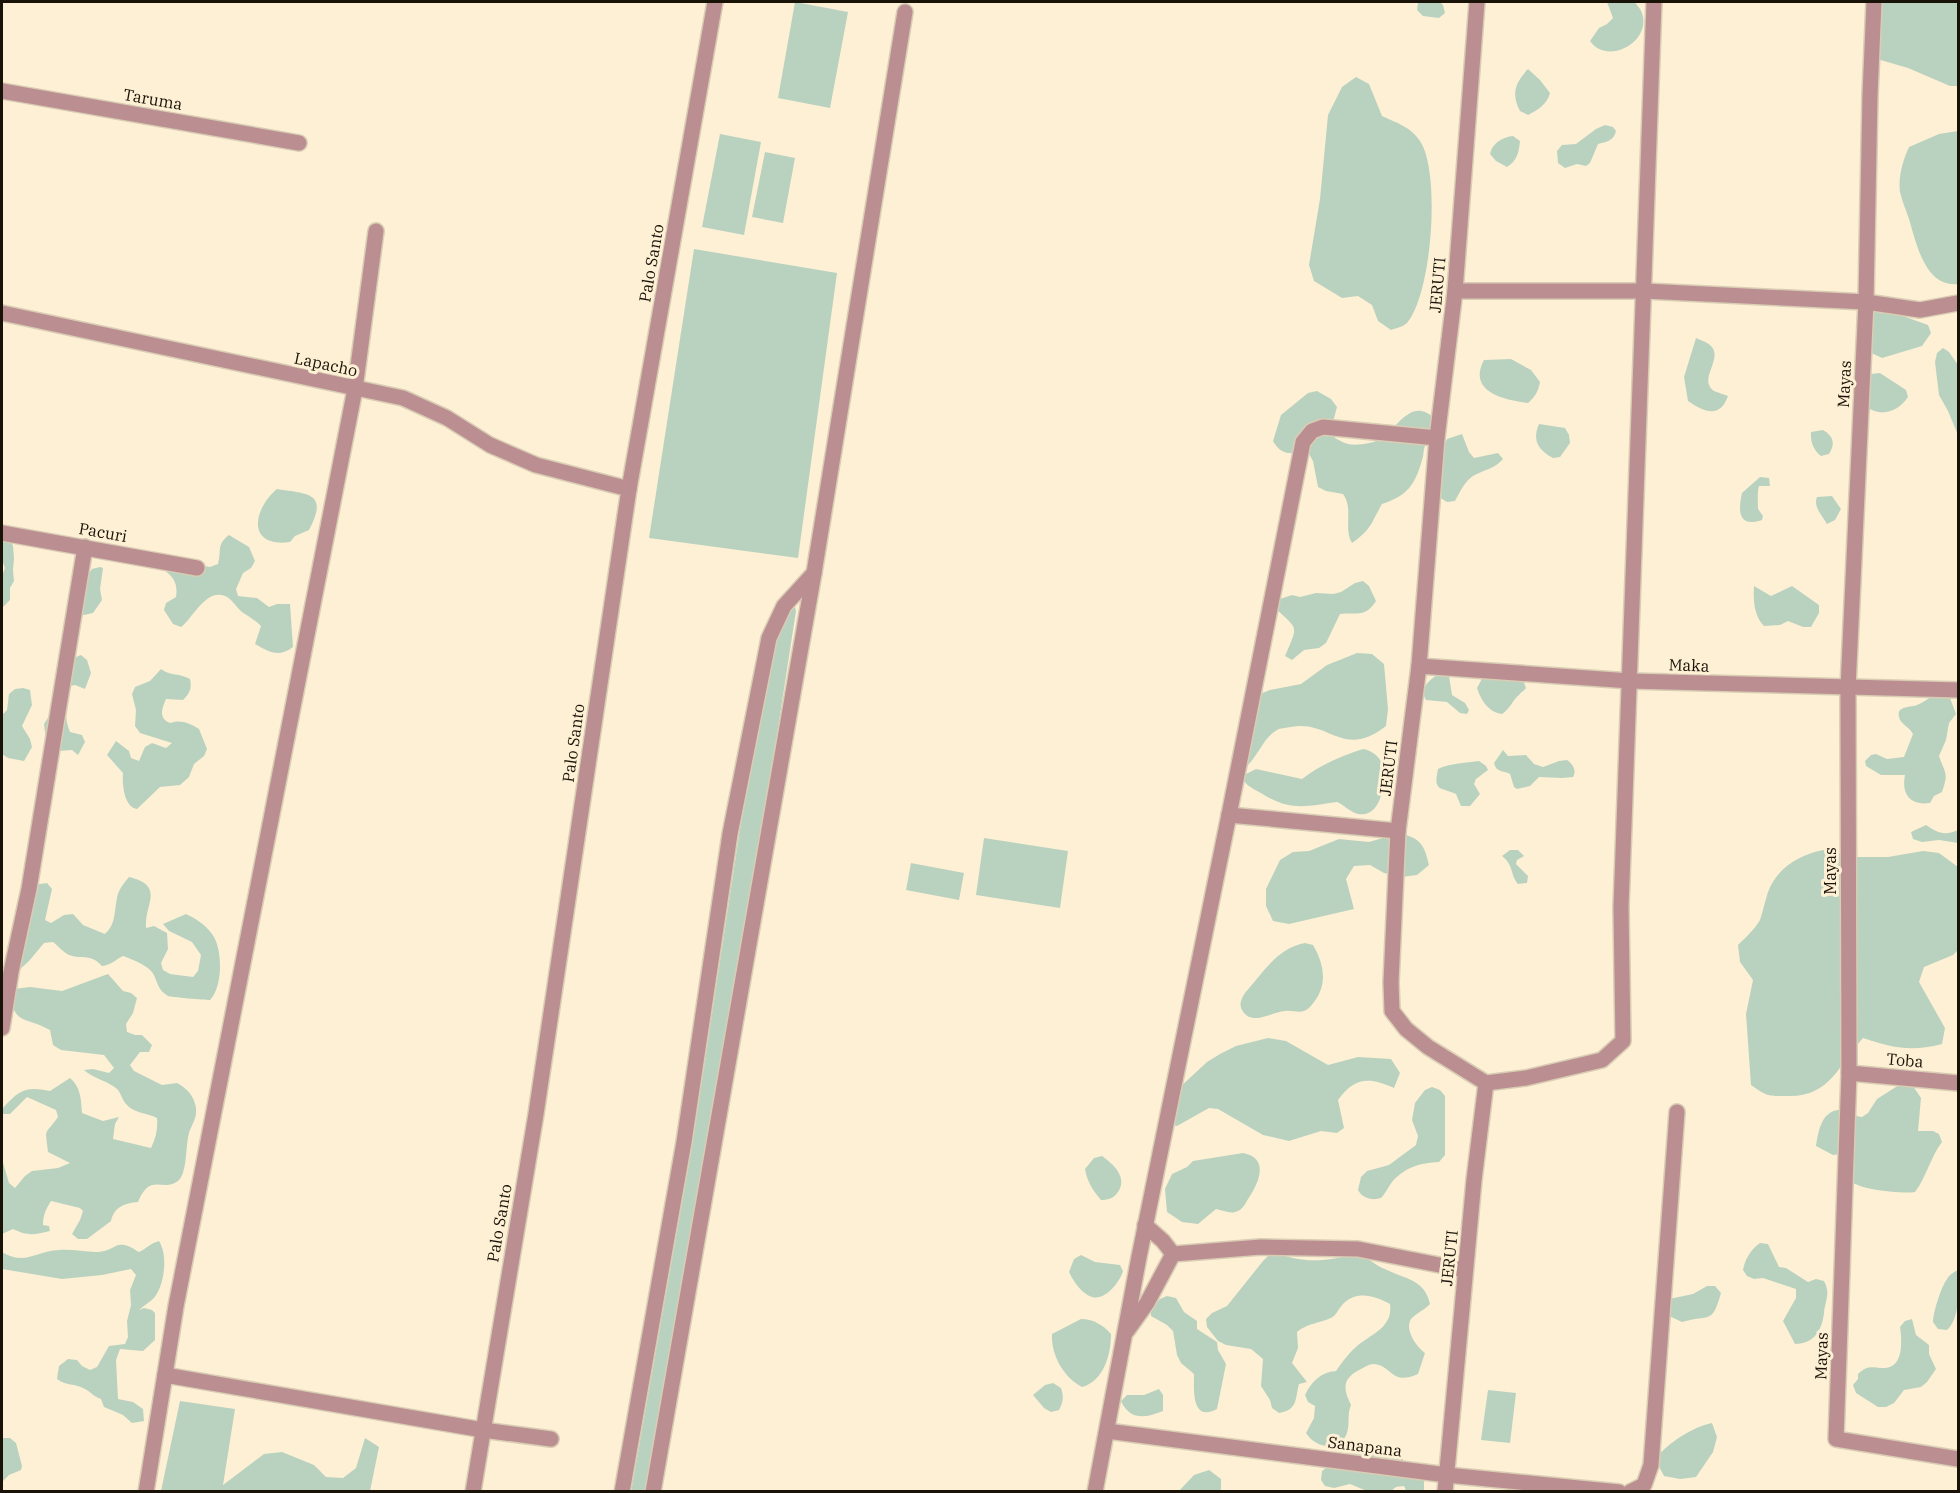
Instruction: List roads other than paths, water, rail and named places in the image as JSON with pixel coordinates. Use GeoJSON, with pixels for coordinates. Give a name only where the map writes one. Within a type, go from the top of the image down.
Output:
{"type":"FeatureCollection","features":[{"type":"Feature","properties":{"kind":"street","name":"Palo Santo"},"geometry":{"type":"LineString","coordinates":[[473,1491],[538,1102],[629,489],[715,2]]}},
{"type":"Feature","properties":{"kind":"street","name":"JERUTI"},"geometry":{"type":"LineString","coordinates":[[1445,1491],[1474,1180],[1486,1083],[1428,1047],[1406,1029],[1392,1011],[1391,982],[1398,831],[1419,666],[1437,438],[1455,291],[1478,2]]}},
{"type":"Feature","properties":{"kind":"street"},"geometry":{"type":"LineString","coordinates":[[1486,1083],[1526,1078],[1602,1060],[1623,1041],[1621,907],[1654,2]]}},
{"type":"Feature","properties":{"kind":"street","name":"Mayas"},"geometry":{"type":"LineString","coordinates":[[1874,2],[1869,95],[1866,302],[1848,688],[1849,1073],[1836,1439],[1959,1459]]}},
{"type":"Feature","properties":{"kind":"street"},"geometry":{"type":"LineString","coordinates":[[653,1491],[814,573],[905,12]]}},
{"type":"Feature","properties":{"kind":"street","name":"Taruma"},"geometry":{"type":"LineString","coordinates":[[2,90],[299,143]]}},
{"type":"Feature","properties":{"kind":"street"},"geometry":{"type":"LineString","coordinates":[[146,1491],[183,1270],[355,389],[376,231]]}},
{"type":"Feature","properties":{"kind":"street"},"geometry":{"type":"LineString","coordinates":[[1455,291],[1645,291],[1866,302],[1920,310],[1959,303]]}},
{"type":"Feature","properties":{"kind":"street","name":"Lapacho"},"geometry":{"type":"LineString","coordinates":[[2,313],[403,398],[447,418],[490,445],[536,465],[629,489]]}},
{"type":"Feature","properties":{"kind":"street"},"geometry":{"type":"LineString","coordinates":[[1095,1491],[1145,1225],[1303,442],[1312,431],[1323,428],[1437,438]]}},
{"type":"Feature","properties":{"kind":"street","name":"Pacuri"},"geometry":{"type":"LineString","coordinates":[[2,533],[197,568]]}},
{"type":"Feature","properties":{"kind":"street"},"geometry":{"type":"LineString","coordinates":[[2,1028],[6,971],[29,889],[85,547]]}},
{"type":"Feature","properties":{"kind":"street"},"geometry":{"type":"LineString","coordinates":[[622,1491],[684,1142],[730,834],[769,638],[784,606],[814,573]]}},
{"type":"Feature","properties":{"kind":"street","name":"Maka"},"geometry":{"type":"LineString","coordinates":[[1419,666],[1630,681],[1959,690]]}},
{"type":"Feature","properties":{"kind":"street"},"geometry":{"type":"LineString","coordinates":[[1229,815],[1398,831]]}},
{"type":"Feature","properties":{"kind":"street","name":"Toba"},"geometry":{"type":"LineString","coordinates":[[1849,1073],[1959,1083]]}},
{"type":"Feature","properties":{"kind":"street"},"geometry":{"type":"LineString","coordinates":[[1630,1491],[1644,1485],[1651,1465],[1677,1112]]}},
{"type":"Feature","properties":{"kind":"street"},"geometry":{"type":"LineString","coordinates":[[1145,1225],[1163,1241],[1173,1254]]}},
{"type":"Feature","properties":{"kind":"street"},"geometry":{"type":"LineString","coordinates":[[1173,1254],[1261,1247],[1358,1249],[1465,1270]]}},
{"type":"Feature","properties":{"kind":"street"},"geometry":{"type":"LineString","coordinates":[[1125,1333],[1147,1302],[1173,1254]]}},
{"type":"Feature","properties":{"kind":"street"},"geometry":{"type":"LineString","coordinates":[[165,1375],[483,1430],[551,1439]]}},
{"type":"Feature","properties":{"kind":"street","name":"Sanapana"},"geometry":{"type":"LineString","coordinates":[[1107,1431],[1447,1475],[1619,1491]]}}]}
